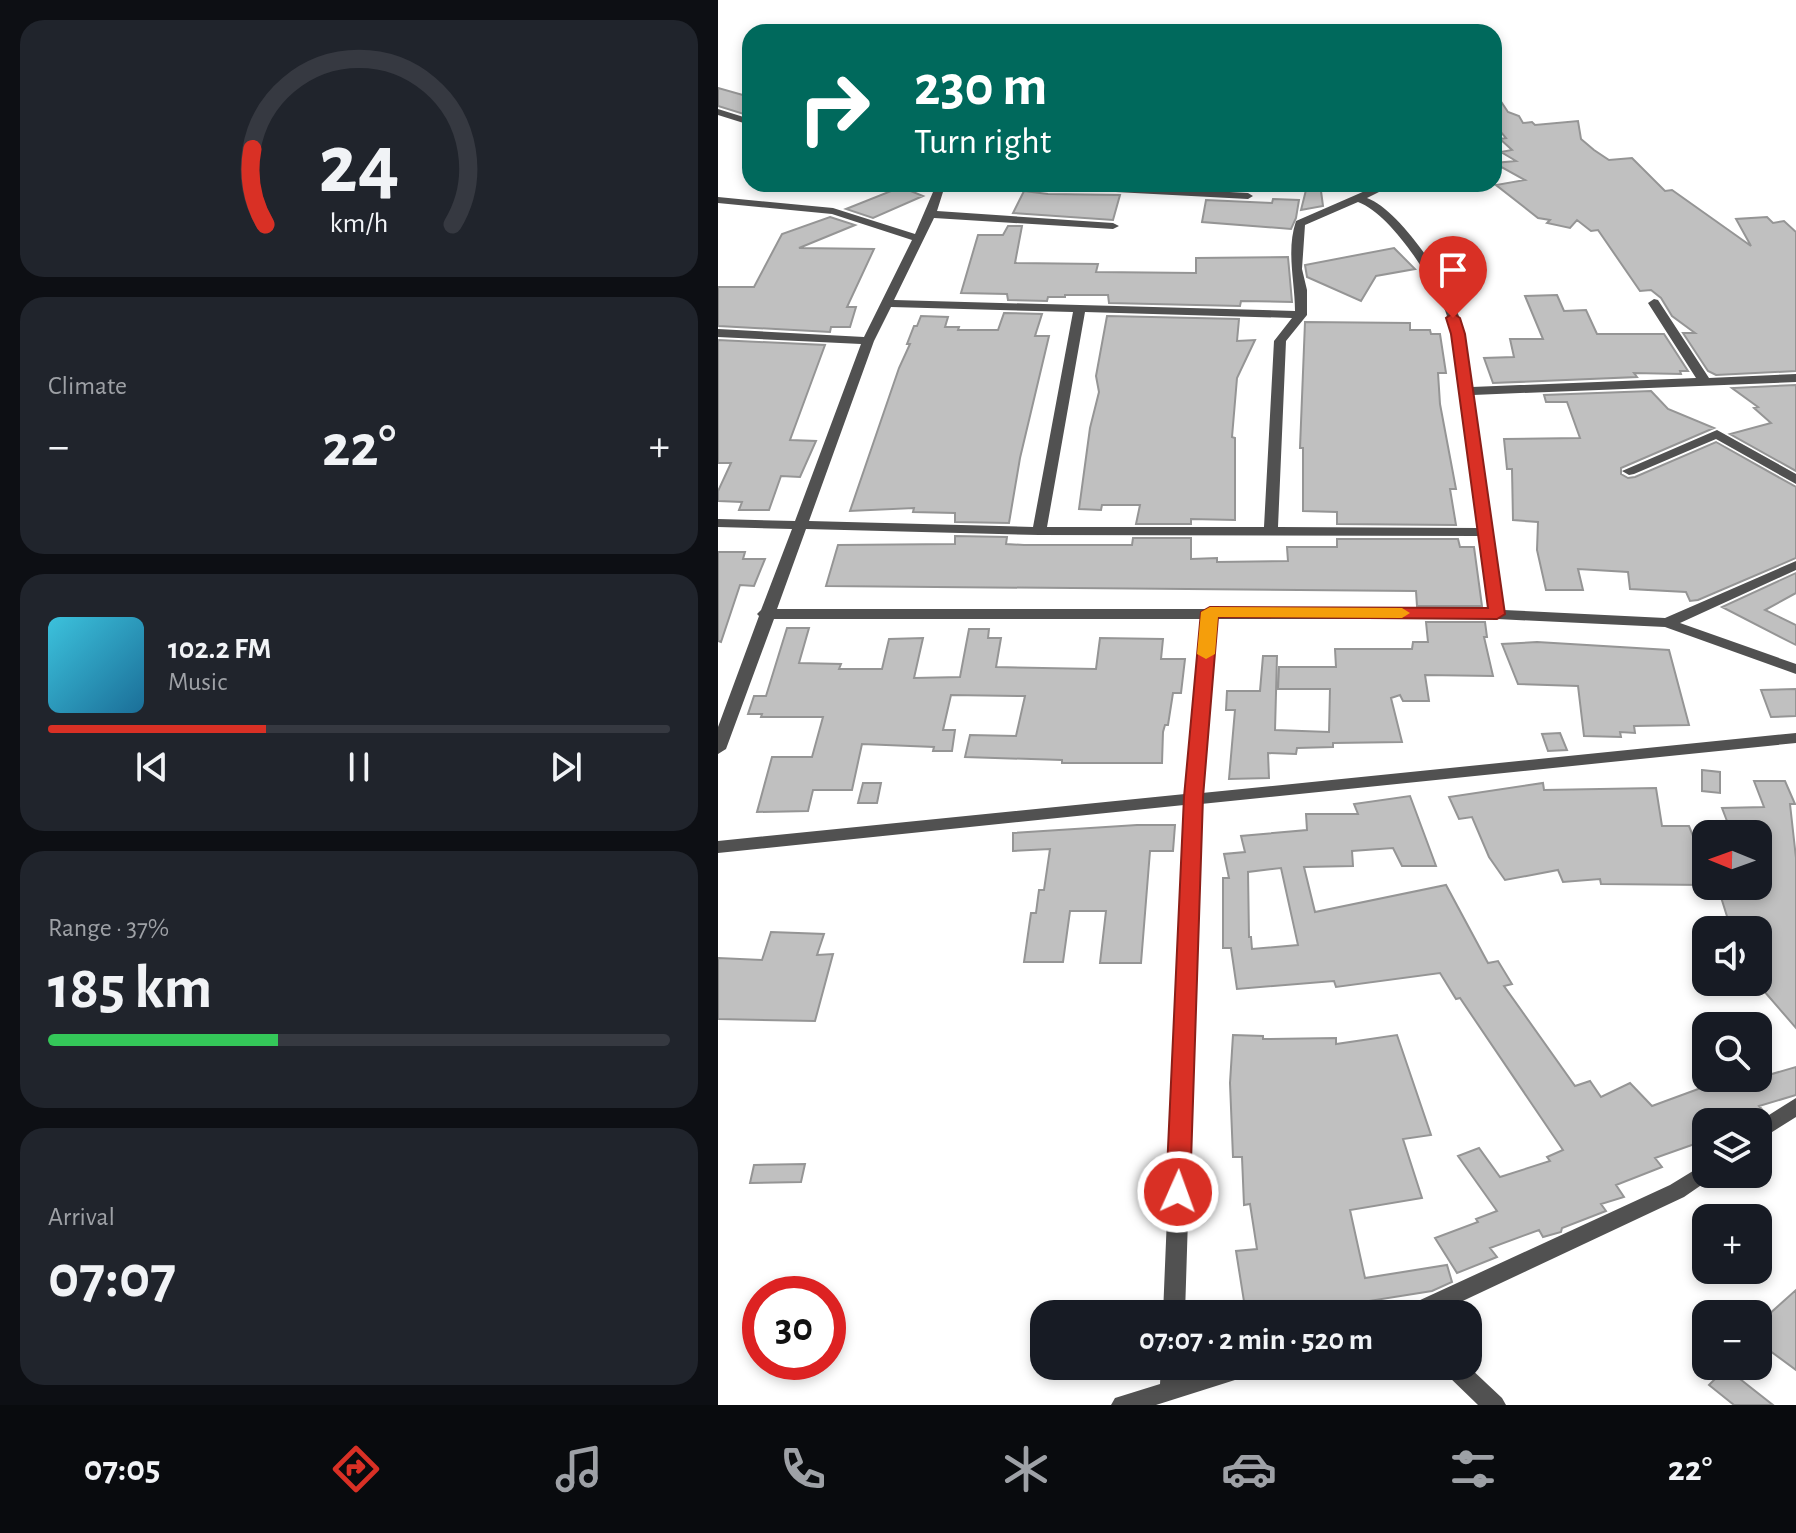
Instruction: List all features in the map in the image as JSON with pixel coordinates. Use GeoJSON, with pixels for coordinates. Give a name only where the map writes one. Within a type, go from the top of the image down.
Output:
{"type":"FeatureCollection","features":[{"type":"Feature","properties":{"kind":"street"},"geometry":{"type":"LineString","coordinates":[[718,112],[742,120]]}},
{"type":"Feature","properties":{"kind":"street"},"geometry":{"type":"LineString","coordinates":[[718,749],[765,614],[868,341],[938,192]]}},
{"type":"Feature","properties":{"kind":"street"},"geometry":{"type":"LineString","coordinates":[[1172,192],[1248,196]]}},
{"type":"Feature","properties":{"kind":"street"},"geometry":{"type":"LineString","coordinates":[[1271,531],[1280,341],[1301,315],[1301,290],[1296,269],[1300,223],[1372,192]]}},
{"type":"Feature","properties":{"kind":"street"},"geometry":{"type":"LineString","coordinates":[[1358,198],[1371,201],[1409,243],[1448,301],[1458,334],[1497,614]]}},
{"type":"Feature","properties":{"kind":"street"},"geometry":{"type":"LineString","coordinates":[[718,200],[833,211],[917,238]]}},
{"type":"Feature","properties":{"kind":"street"},"geometry":{"type":"LineString","coordinates":[[930,214],[1113,226]]}},
{"type":"Feature","properties":{"kind":"street"},"geometry":{"type":"LineString","coordinates":[[886,303],[1301,315]]}},
{"type":"Feature","properties":{"kind":"street"},"geometry":{"type":"LineString","coordinates":[[1654,303],[1705,382]]}},
{"type":"Feature","properties":{"kind":"street"},"geometry":{"type":"LineString","coordinates":[[1039,531],[1079,310]]}},
{"type":"Feature","properties":{"kind":"street"},"geometry":{"type":"LineString","coordinates":[[718,333],[868,341]]}},
{"type":"Feature","properties":{"kind":"street"},"geometry":{"type":"LineString","coordinates":[[1466,391],[1796,378]]}},
{"type":"Feature","properties":{"kind":"street"},"geometry":{"type":"LineString","coordinates":[[1629,471],[1717,434],[1796,480]]}},
{"type":"Feature","properties":{"kind":"street"},"geometry":{"type":"LineString","coordinates":[[718,523],[1039,531],[1486,532]]}},
{"type":"Feature","properties":{"kind":"street"},"geometry":{"type":"LineString","coordinates":[[1667,623],[1796,565]]}},
{"type":"Feature","properties":{"kind":"street"},"geometry":{"type":"LineString","coordinates":[[1175,1300],[1193,797],[1210,612]]}},
{"type":"Feature","properties":{"kind":"street"},"geometry":{"type":"LineString","coordinates":[[765,614],[1497,614],[1667,623],[1796,669]]}},
{"type":"Feature","properties":{"kind":"street"},"geometry":{"type":"LineString","coordinates":[[718,847],[1796,738]]}},
{"type":"Feature","properties":{"kind":"street"},"geometry":{"type":"LineString","coordinates":[[1772,1123],[1796,1106]]}},
{"type":"Feature","properties":{"kind":"street"},"geometry":{"type":"LineString","coordinates":[[1443,1300],[1677,1191],[1692,1181]]}},
{"type":"Feature","properties":{"kind":"street"},"geometry":{"type":"LineString","coordinates":[[1171,1380],[1171,1390]]}},
{"type":"Feature","properties":{"kind":"street"},"geometry":{"type":"LineString","coordinates":[[1123,1405],[1204,1380]]}},
{"type":"Feature","properties":{"kind":"street"},"geometry":{"type":"LineString","coordinates":[[1468,1380],[1494,1405]]}},
{"type":"Feature","properties":{"kind":"building"},"geometry":{"type":"Polygon","coordinates":[[[718,88],[742,95],[742,114],[718,106],[718,88]]]}},
{"type":"Feature","properties":{"kind":"building"},"geometry":{"type":"Polygon","coordinates":[[[1502,103],[1523,123],[1532,122],[1535,125],[1578,121],[1581,139],[1594,150],[1609,160],[1632,158],[1665,191],[1672,190],[1751,246],[1736,219],[1767,217],[1773,223],[1784,221],[1796,232],[1796,371],[1716,375],[1708,371],[1683,333],[1695,333],[1672,316],[1661,298],[1651,290],[1640,291],[1598,230],[1591,231],[1577,220],[1570,228],[1547,223],[1550,220],[1538,218],[1502,190],[1502,184],[1525,180],[1502,167],[1502,162],[1516,161],[1502,153],[1512,150],[1502,141],[1506,138],[1502,133],[1502,103]]]}},
{"type":"Feature","properties":{"kind":"building"},"geometry":{"type":"Polygon","coordinates":[[[888,192],[913,192],[923,196],[873,218],[846,209],[888,192]]]}},
{"type":"Feature","properties":{"kind":"building"},"geometry":{"type":"Polygon","coordinates":[[[1024,192],[1120,195],[1113,220],[1013,213],[1024,192]]]}},
{"type":"Feature","properties":{"kind":"building"},"geometry":{"type":"Polygon","coordinates":[[[1306,192],[1321,192],[1323,206],[1301,210],[1306,192]]]}},
{"type":"Feature","properties":{"kind":"building"},"geometry":{"type":"Polygon","coordinates":[[[1273,199],[1299,200],[1291,229],[1202,222],[1206,200],[1272,203],[1273,199]]]}},
{"type":"Feature","properties":{"kind":"building"},"geometry":{"type":"Polygon","coordinates":[[[830,217],[855,225],[799,248],[874,249],[847,307],[856,307],[850,327],[831,327],[830,332],[718,326],[718,287],[754,287],[782,234],[830,217]]]}},
{"type":"Feature","properties":{"kind":"building"},"geometry":{"type":"Polygon","coordinates":[[[1008,226],[1022,226],[1015,263],[1098,264],[1096,272],[1196,273],[1196,258],[1288,257],[1292,302],[1241,301],[1240,306],[1109,303],[1108,295],[1065,295],[1048,297],[1047,301],[1008,300],[1007,294],[961,293],[978,235],[1003,235],[1008,226]]]}},
{"type":"Feature","properties":{"kind":"building"},"geometry":{"type":"Polygon","coordinates":[[[1394,248],[1415,269],[1376,276],[1361,301],[1307,277],[1305,265],[1394,248]]]}},
{"type":"Feature","properties":{"kind":"building"},"geometry":{"type":"Polygon","coordinates":[[[1557,295],[1564,311],[1586,310],[1597,334],[1664,334],[1688,371],[1680,371],[1681,374],[1634,373],[1637,377],[1493,383],[1484,358],[1514,357],[1510,339],[1543,339],[1525,296],[1557,295]]]}},
{"type":"Feature","properties":{"kind":"building"},"geometry":{"type":"Polygon","coordinates":[[[1004,313],[1042,314],[1035,336],[1049,336],[1020,458],[1009,523],[955,522],[955,513],[913,512],[914,508],[850,511],[910,344],[907,344],[921,316],[948,317],[945,327],[959,327],[958,330],[998,330],[1004,313]]]}},
{"type":"Feature","properties":{"kind":"building"},"geometry":{"type":"Polygon","coordinates":[[[1107,316],[1239,319],[1237,341],[1255,340],[1237,378],[1232,437],[1235,438],[1235,520],[1191,519],[1191,524],[1136,524],[1140,505],[1102,505],[1101,510],[1079,509],[1090,428],[1099,392],[1096,376],[1107,316]]]}},
{"type":"Feature","properties":{"kind":"building"},"geometry":{"type":"Polygon","coordinates":[[[1305,322],[1410,323],[1410,330],[1430,330],[1431,334],[1440,334],[1446,373],[1438,373],[1440,404],[1456,489],[1450,489],[1456,525],[1337,524],[1337,512],[1303,511],[1303,448],[1300,448],[1305,322]]]}},
{"type":"Feature","properties":{"kind":"building"},"geometry":{"type":"Polygon","coordinates":[[[718,340],[825,345],[790,440],[816,441],[800,477],[781,476],[769,510],[739,510],[742,502],[718,501],[718,491],[731,463],[718,463],[718,340]]]}},
{"type":"Feature","properties":{"kind":"building"},"geometry":{"type":"Polygon","coordinates":[[[1796,385],[1796,471],[1730,434],[1771,423],[1754,408],[1758,407],[1732,388],[1796,385]]]}},
{"type":"Feature","properties":{"kind":"building"},"geometry":{"type":"Polygon","coordinates":[[[1651,391],[1668,409],[1714,428],[1621,468],[1621,474],[1628,478],[1635,477],[1716,442],[1796,487],[1796,558],[1698,600],[1690,601],[1686,592],[1630,589],[1628,572],[1578,569],[1583,590],[1546,590],[1537,550],[1538,522],[1513,520],[1512,469],[1507,469],[1504,439],[1580,438],[1567,402],[1546,402],[1544,395],[1651,391]]]}},
{"type":"Feature","properties":{"kind":"building"},"geometry":{"type":"Polygon","coordinates":[[[955,536],[1007,537],[1006,544],[1024,545],[1132,545],[1133,538],[1191,538],[1191,559],[1217,558],[1217,562],[1288,561],[1287,547],[1337,547],[1337,539],[1458,539],[1460,547],[1474,547],[1482,606],[1417,606],[1416,591],[826,586],[838,545],[955,544],[955,536]]]}},
{"type":"Feature","properties":{"kind":"building"},"geometry":{"type":"Polygon","coordinates":[[[718,552],[745,552],[743,559],[765,559],[754,586],[740,585],[721,642],[718,641],[718,552]]]}},
{"type":"Feature","properties":{"kind":"building"},"geometry":{"type":"Polygon","coordinates":[[[1796,573],[1796,593],[1765,610],[1796,625],[1796,645],[1722,607],[1796,573]]]}},
{"type":"Feature","properties":{"kind":"building"},"geometry":{"type":"Polygon","coordinates":[[[1426,622],[1485,622],[1487,637],[1484,637],[1493,676],[1425,675],[1429,701],[1403,701],[1400,695],[1391,698],[1402,742],[1333,743],[1333,747],[1297,748],[1296,754],[1268,753],[1269,778],[1229,779],[1235,710],[1226,710],[1227,691],[1260,691],[1263,656],[1277,656],[1275,730],[1329,732],[1330,689],[1278,689],[1279,667],[1336,667],[1335,649],[1412,649],[1413,642],[1428,642],[1426,622]]]}},
{"type":"Feature","properties":{"kind":"building"},"geometry":{"type":"Polygon","coordinates":[[[787,628],[809,628],[799,663],[841,664],[839,669],[882,669],[889,639],[923,638],[914,678],[960,677],[969,629],[989,629],[988,638],[1001,638],[996,667],[1096,669],[1100,638],[1163,639],[1161,659],[1185,659],[1181,693],[1173,693],[1168,725],[1165,725],[1163,732],[1162,763],[1062,763],[1062,760],[965,757],[970,735],[1016,736],[1025,696],[951,695],[943,730],[955,730],[952,751],[933,751],[934,747],[862,744],[852,790],[813,790],[808,811],[757,812],[772,757],[812,757],[823,717],[761,717],[762,714],[748,714],[754,696],[766,696],[787,628]]]}},
{"type":"Feature","properties":{"kind":"building"},"geometry":{"type":"Polygon","coordinates":[[[1537,642],[1669,650],[1689,725],[1634,726],[1635,733],[1620,732],[1621,737],[1584,736],[1578,686],[1518,684],[1502,644],[1537,642]]]}},
{"type":"Feature","properties":{"kind":"building"},"geometry":{"type":"Polygon","coordinates":[[[1796,689],[1796,716],[1771,717],[1761,690],[1796,689]]]}},
{"type":"Feature","properties":{"kind":"building"},"geometry":{"type":"Polygon","coordinates":[[[1560,733],[1567,750],[1548,751],[1542,734],[1560,733]]]}},
{"type":"Feature","properties":{"kind":"building"},"geometry":{"type":"Polygon","coordinates":[[[1702,770],[1720,772],[1720,793],[1702,791],[1702,770]]]}},
{"type":"Feature","properties":{"kind":"building"},"geometry":{"type":"Polygon","coordinates":[[[1754,781],[1785,781],[1795,804],[1790,804],[1796,858],[1796,1028],[1768,996],[1772,996],[1772,916],[1727,916],[1722,900],[1772,900],[1772,820],[1727,820],[1722,808],[1764,807],[1754,781]]]}},
{"type":"Feature","properties":{"kind":"building"},"geometry":{"type":"Polygon","coordinates":[[[863,783],[881,783],[877,803],[858,803],[863,783]]]}},
{"type":"Feature","properties":{"kind":"building"},"geometry":{"type":"Polygon","coordinates":[[[1543,783],[1544,790],[1656,788],[1662,826],[1689,826],[1692,833],[1692,885],[1601,884],[1600,879],[1563,882],[1558,870],[1505,880],[1489,857],[1472,817],[1459,819],[1449,797],[1543,783]]]}},
{"type":"Feature","properties":{"kind":"building"},"geometry":{"type":"Polygon","coordinates":[[[1410,796],[1436,866],[1402,866],[1393,848],[1352,851],[1353,866],[1304,867],[1315,912],[1446,885],[1488,963],[1498,961],[1512,984],[1504,986],[1575,1086],[1590,1081],[1601,1097],[1630,1083],[1652,1106],[1692,1091],[1772,1092],[1772,1074],[1796,1067],[1796,1095],[1759,1106],[1761,1108],[1692,1108],[1692,1145],[1655,1158],[1662,1167],[1616,1185],[1624,1197],[1601,1204],[1606,1211],[1562,1228],[1561,1232],[1543,1237],[1539,1230],[1490,1248],[1497,1257],[1457,1273],[1435,1238],[1478,1222],[1476,1219],[1497,1211],[1458,1156],[1479,1148],[1500,1177],[1550,1161],[1547,1157],[1563,1150],[1460,998],[1456,999],[1440,973],[1336,987],[1334,981],[1237,989],[1231,948],[1223,948],[1223,878],[1229,878],[1224,854],[1245,852],[1241,836],[1307,830],[1306,814],[1358,814],[1354,804],[1410,796]],[[1281,868],[1248,872],[1252,949],[1298,945],[1281,868]]]}},
{"type":"Feature","properties":{"kind":"building"},"geometry":{"type":"Polygon","coordinates":[[[1175,825],[1173,851],[1150,851],[1141,963],[1100,963],[1106,911],[1070,911],[1063,962],[1024,962],[1031,913],[1036,913],[1039,890],[1044,890],[1050,849],[1013,851],[1013,833],[1175,825]]]}},
{"type":"Feature","properties":{"kind":"building"},"geometry":{"type":"Polygon","coordinates":[[[771,932],[824,934],[817,955],[833,954],[815,1021],[718,1019],[718,958],[762,960],[771,932]]]}},
{"type":"Feature","properties":{"kind":"building"},"geometry":{"type":"Polygon","coordinates":[[[1233,1035],[1263,1036],[1263,1039],[1336,1038],[1336,1044],[1397,1035],[1431,1135],[1403,1139],[1422,1198],[1350,1210],[1365,1278],[1447,1265],[1452,1282],[1432,1291],[1375,1300],[1244,1300],[1236,1251],[1257,1249],[1250,1204],[1244,1205],[1242,1157],[1233,1157],[1230,1083],[1233,1035]]]}},
{"type":"Feature","properties":{"kind":"building"},"geometry":{"type":"Polygon","coordinates":[[[805,1164],[801,1182],[750,1183],[754,1165],[805,1164]]]}},
{"type":"Feature","properties":{"kind":"building"},"geometry":{"type":"Polygon","coordinates":[[[1796,1290],[1796,1370],[1772,1352],[1772,1311],[1796,1290]]]}},
{"type":"Feature","properties":{"kind":"building"},"geometry":{"type":"Polygon","coordinates":[[[1714,1380],[1741,1380],[1773,1405],[1734,1405],[1709,1385],[1714,1380]]]}},
{"type":"Feature","properties":{"kind":"slow traffic"},"geometry":{"type":"LineString","coordinates":[[1206,654],[1210,612],[1402,613]]}},
{"type":"Feature","properties":{"kind":"route"},"geometry":{"type":"LineString","coordinates":[[1178,1192],[1193,797],[1210,612],[1497,614],[1458,334],[1453,318]]}}]}
